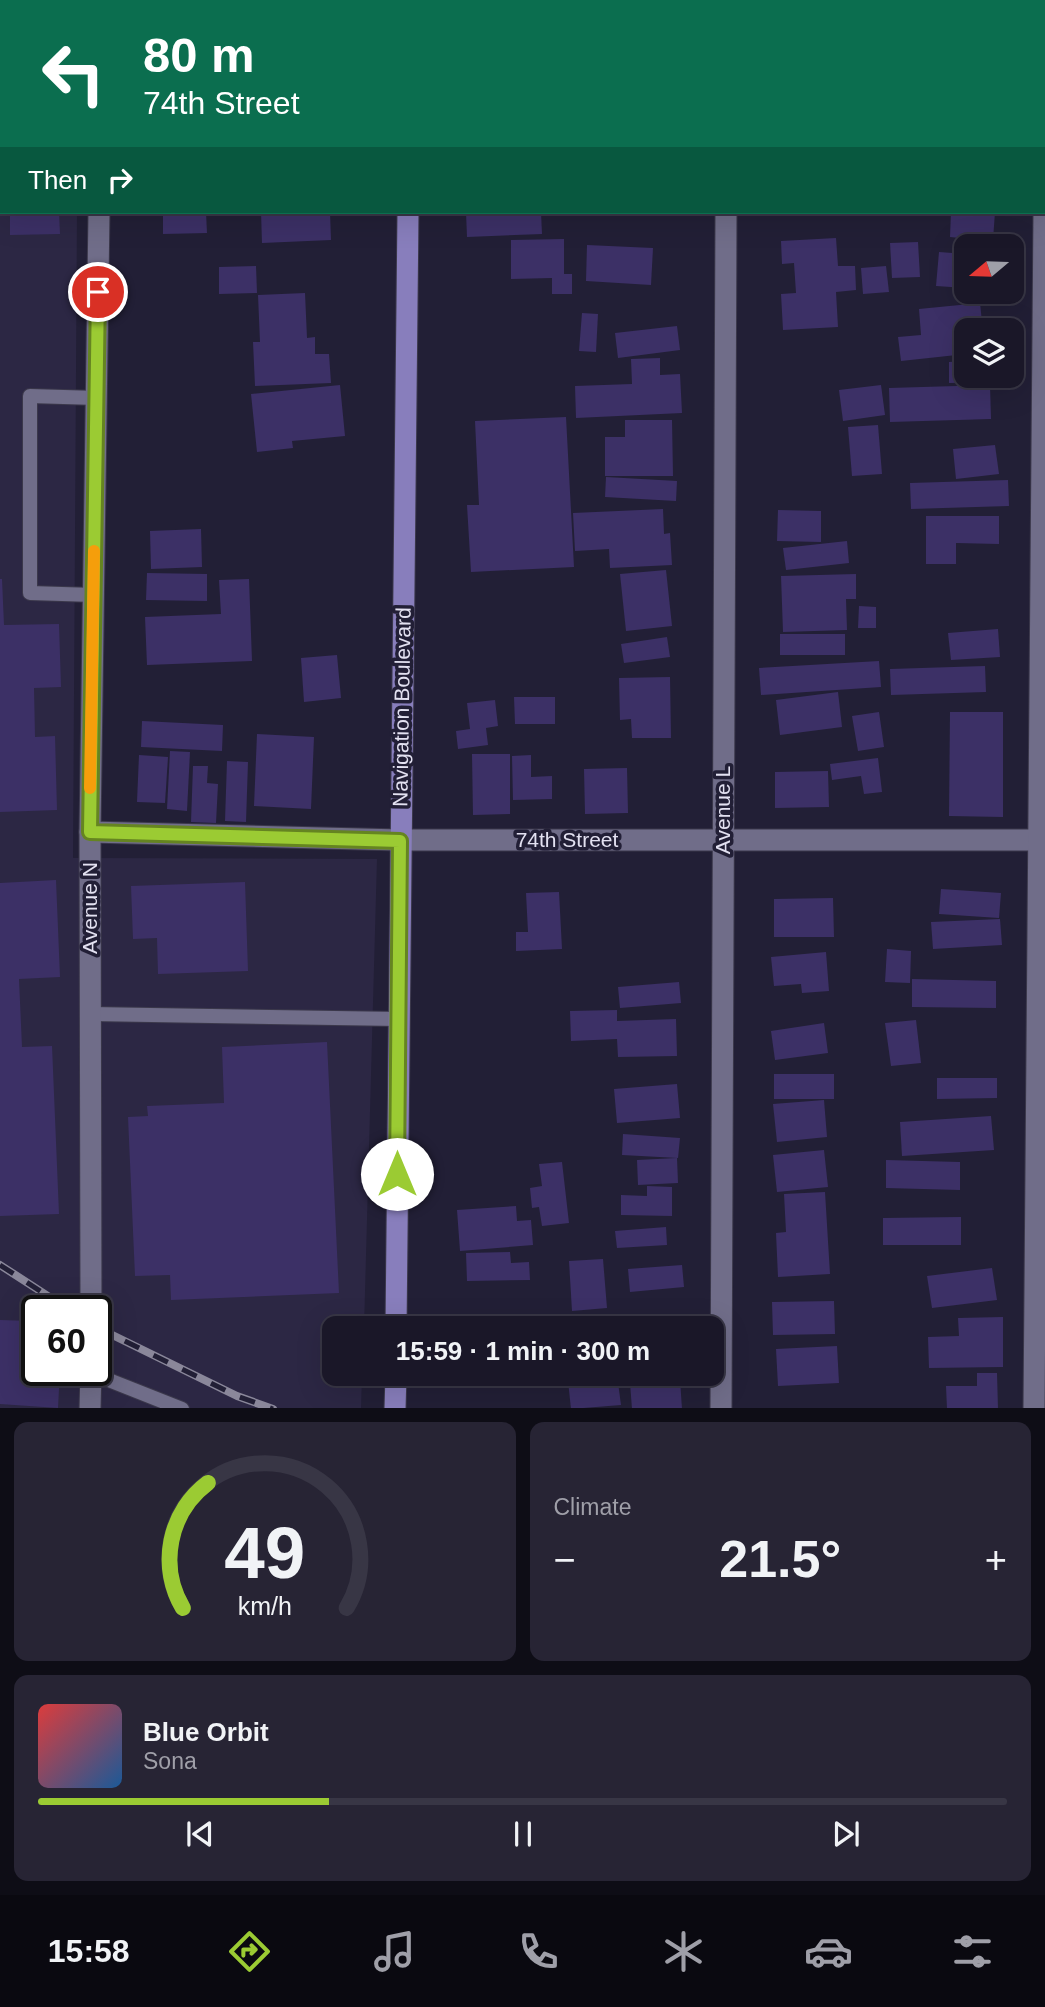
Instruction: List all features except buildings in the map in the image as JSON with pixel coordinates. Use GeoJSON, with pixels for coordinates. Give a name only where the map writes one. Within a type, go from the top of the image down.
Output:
{"type":"FeatureCollection","features":[{"type":"Feature","properties":{"kind":"main road","name":"Navigation Boulevard"},"geometry":{"type":"LineString","coordinates":[[396,1316],[408,214]]}},
{"type":"Feature","properties":{"kind":"main road"},"geometry":{"type":"LineString","coordinates":[[396,1386],[396,1408]]}},
{"type":"Feature","properties":{"kind":"street","name":"Avenue N"},"geometry":{"type":"LineString","coordinates":[[91,1295],[90,832],[99,214]]}},
{"type":"Feature","properties":{"kind":"street","name":"Avenue L"},"geometry":{"type":"LineString","coordinates":[[721,1408],[726,214]]}},
{"type":"Feature","properties":{"kind":"street"},"geometry":{"type":"LineString","coordinates":[[1034,1408],[1042,840],[1044,214]]}},
{"type":"Feature","properties":{"kind":"street","name":"74th Street"},"geometry":{"type":"LineString","coordinates":[[90,832],[400,841],[1042,840]]}},
{"type":"Feature","properties":{"kind":"street"},"geometry":{"type":"LineString","coordinates":[[90,1408],[91,1386]]}},
{"type":"Feature","properties":{"kind":"lane"},"geometry":{"type":"LineString","coordinates":[[93,595],[30,593],[30,396],[97,398]]}},
{"type":"Feature","properties":{"kind":"lane"},"geometry":{"type":"LineString","coordinates":[[91,1014],[399,1019]]}},
{"type":"Feature","properties":{"kind":"lane"},"geometry":{"type":"LineString","coordinates":[[112,1381],[180,1408]]}},
{"type":"Feature","properties":{"kind":"shaded area"},"geometry":{"type":"Polygon","coordinates":[[[0,214],[77,214],[73,858],[377,859],[364,1316],[322,1316],[322,1386],[362,1386],[361,1408],[0,1408],[0,214]]]}},
{"type":"Feature","properties":{"kind":"railway"},"geometry":{"type":"LineString","coordinates":[[0,1265],[46,1295]]}},
{"type":"Feature","properties":{"kind":"railway"},"geometry":{"type":"LineString","coordinates":[[112,1335],[237,1396],[270,1408]]}},
{"type":"Feature","properties":{"kind":"slow traffic"},"geometry":{"type":"LineString","coordinates":[[90,788],[94,551]]}},
{"type":"Feature","properties":{"kind":"route"},"geometry":{"type":"LineString","coordinates":[[98,292],[90,832],[400,841],[397,1174]]}}]}
